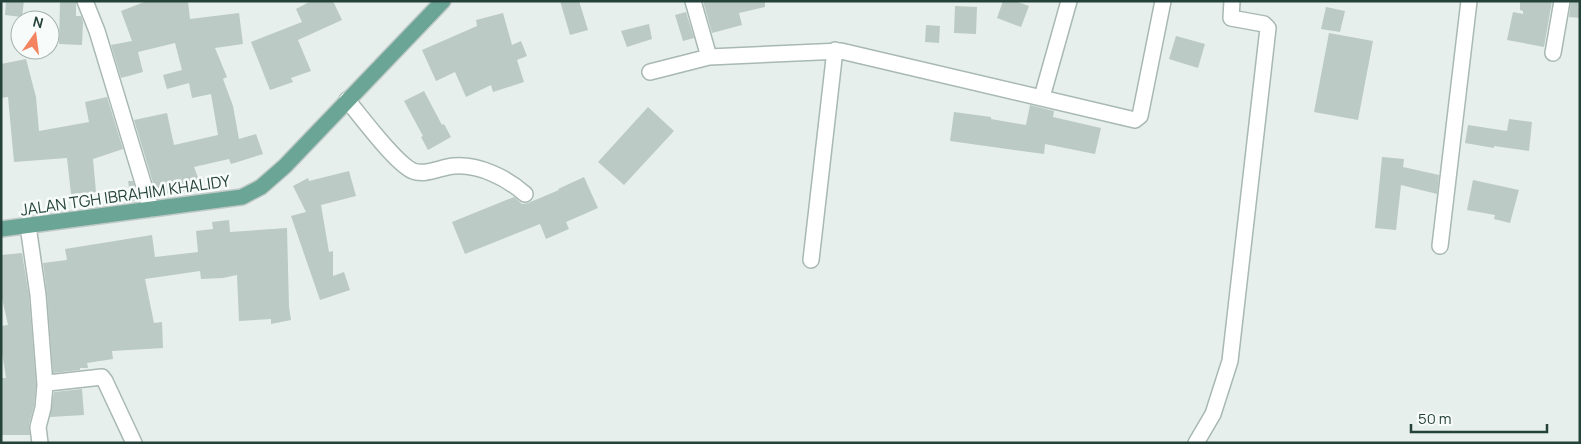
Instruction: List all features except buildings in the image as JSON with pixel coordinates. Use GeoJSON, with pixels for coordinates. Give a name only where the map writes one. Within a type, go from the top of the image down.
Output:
{"type":"FeatureCollection","features":[{"type":"Feature","properties":{"kind":"main road","name":"JALAN TGH IBRAHIM KHALIDY"},"geometry":{"type":"LineString","coordinates":[[1,229],[242,197],[261,187],[285,166],[444,1]]}},
{"type":"Feature","properties":{"kind":"street"},"geometry":{"type":"LineString","coordinates":[[85,1],[98,31],[151,209]]}},
{"type":"Feature","properties":{"kind":"street"},"geometry":{"type":"LineString","coordinates":[[693,1],[709,56]]}},
{"type":"Feature","properties":{"kind":"street"},"geometry":{"type":"LineString","coordinates":[[1042,97],[1069,1]]}},
{"type":"Feature","properties":{"kind":"street"},"geometry":{"type":"LineString","coordinates":[[650,72],[709,56],[835,50],[1135,120],[1140,116],[1163,1]]}},
{"type":"Feature","properties":{"kind":"street"},"geometry":{"type":"LineString","coordinates":[[1196,443],[1213,414],[1230,361],[1268,28],[1264,24],[1232,18],[1232,1]]}},
{"type":"Feature","properties":{"kind":"street"},"geometry":{"type":"LineString","coordinates":[[1440,246],[1469,1]]}},
{"type":"Feature","properties":{"kind":"street"},"geometry":{"type":"LineString","coordinates":[[1553,53],[1562,1]]}},
{"type":"Feature","properties":{"kind":"street"},"geometry":{"type":"LineString","coordinates":[[811,260],[835,50]]}},
{"type":"Feature","properties":{"kind":"street"},"geometry":{"type":"LineString","coordinates":[[348,100],[378,138],[404,165],[414,171],[422,172],[464,166],[492,174],[514,185],[524,194]]}},
{"type":"Feature","properties":{"kind":"street"},"geometry":{"type":"LineString","coordinates":[[28,226],[38,295],[45,386],[43,408],[38,427],[40,443]]}},
{"type":"Feature","properties":{"kind":"street"},"geometry":{"type":"LineString","coordinates":[[48,383],[102,377],[113,396],[134,443]]}}]}
